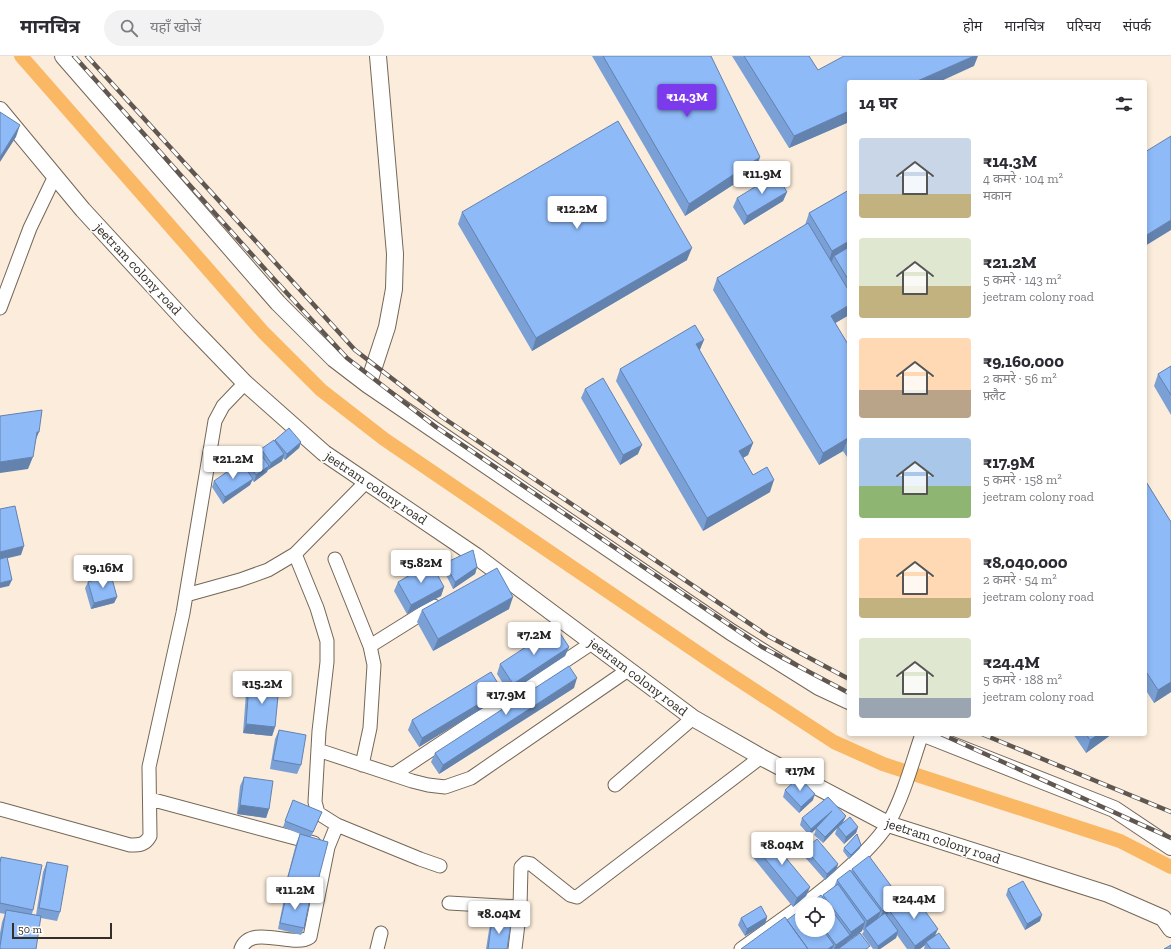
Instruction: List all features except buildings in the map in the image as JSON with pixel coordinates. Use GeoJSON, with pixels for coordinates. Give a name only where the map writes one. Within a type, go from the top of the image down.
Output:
{"type":"FeatureCollection","features":[{"type":"Feature","properties":{"kind":"street"},"geometry":{"type":"LineString","coordinates":[[63,56],[278,303],[334,359],[368,385],[731,632],[819,687],[847,700]]}},
{"type":"Feature","properties":{"kind":"street"},"geometry":{"type":"LineString","coordinates":[[368,385],[387,327],[394,289],[395,254],[378,56]]}},
{"type":"Feature","properties":{"kind":"street","name":"jeetram colony road"},"geometry":{"type":"LineString","coordinates":[[0,110],[83,210],[130,262],[245,383],[324,453],[366,482],[487,573],[592,643],[693,718],[888,824],[1108,894],[1163,918],[1171,929]]}},
{"type":"Feature","properties":{"kind":"street"},"geometry":{"type":"LineString","coordinates":[[0,308],[30,228],[55,176]]}},
{"type":"Feature","properties":{"kind":"street"},"geometry":{"type":"LineString","coordinates":[[0,809],[138,845],[146,843],[150,836],[149,767],[186,595],[215,421],[223,406],[245,383]]}},
{"type":"Feature","properties":{"kind":"street"},"geometry":{"type":"LineString","coordinates":[[186,595],[240,580],[268,570],[295,554],[366,482]]}},
{"type":"Feature","properties":{"kind":"street"},"geometry":{"type":"LineString","coordinates":[[295,554],[317,608],[326,641],[327,662],[318,750],[315,802],[318,813],[338,825],[440,866]]}},
{"type":"Feature","properties":{"kind":"street"},"geometry":{"type":"LineString","coordinates":[[335,558],[370,646],[374,671],[370,728],[362,764]]}},
{"type":"Feature","properties":{"kind":"street"},"geometry":{"type":"LineString","coordinates":[[370,646],[448,598]]}},
{"type":"Feature","properties":{"kind":"street"},"geometry":{"type":"LineString","coordinates":[[393,775],[592,643]]}},
{"type":"Feature","properties":{"kind":"street"},"geometry":{"type":"LineString","coordinates":[[318,750],[412,781],[445,787],[471,778],[628,670]]}},
{"type":"Feature","properties":{"kind":"street"},"geometry":{"type":"LineString","coordinates":[[615,785],[693,718]]}},
{"type":"Feature","properties":{"kind":"street"},"geometry":{"type":"LineString","coordinates":[[813,897],[868,848],[888,824],[898,805],[922,737],[1114,809],[1171,847]]}},
{"type":"Feature","properties":{"kind":"street"},"geometry":{"type":"LineString","coordinates":[[515,949],[520,907],[521,867],[525,863],[530,864],[570,895],[577,897],[761,756]]}},
{"type":"Feature","properties":{"kind":"street"},"geometry":{"type":"LineString","coordinates":[[150,799],[294,836],[328,847]]}},
{"type":"Feature","properties":{"kind":"street"},"geometry":{"type":"LineString","coordinates":[[241,949],[243,944],[248,940],[257,939],[298,945],[305,943],[310,937],[328,847],[338,825]]}},
{"type":"Feature","properties":{"kind":"street"},"geometry":{"type":"LineString","coordinates":[[449,903],[520,907]]}},
{"type":"Feature","properties":{"kind":"street"},"geometry":{"type":"LineString","coordinates":[[741,949],[795,911]]}},
{"type":"Feature","properties":{"kind":"street"},"geometry":{"type":"LineString","coordinates":[[377,949],[380,933]]}},
{"type":"Feature","properties":{"kind":"waterway"},"geometry":{"type":"LineString","coordinates":[[21,56],[263,332],[321,390],[384,439],[716,665],[834,742],[883,764],[1120,841],[1171,867]]}},
{"type":"Feature","properties":{"kind":"railway"},"geometry":{"type":"LineString","coordinates":[[74,56],[272,277],[347,358],[436,427],[762,647],[847,692]]}},
{"type":"Feature","properties":{"kind":"railway"},"geometry":{"type":"LineString","coordinates":[[87,56],[355,350],[442,417],[768,636],[847,678]]}},
{"type":"Feature","properties":{"kind":"railway"},"geometry":{"type":"LineString","coordinates":[[945,736],[1171,838]]}},
{"type":"Feature","properties":{"kind":"railway"},"geometry":{"type":"LineString","coordinates":[[987,736],[1171,812]]}}]}
